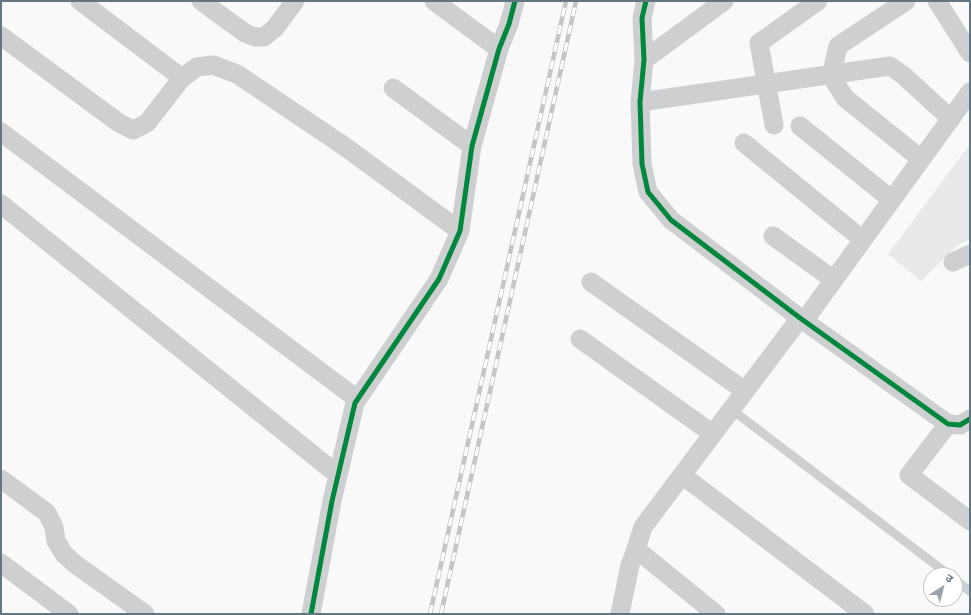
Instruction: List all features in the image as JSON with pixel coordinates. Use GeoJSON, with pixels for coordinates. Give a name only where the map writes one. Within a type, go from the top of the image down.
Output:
{"type":"FeatureCollection","features":[{"type":"Feature","properties":{"kind":"street"},"geometry":{"type":"LineString","coordinates":[[80,1],[182,78]]}},
{"type":"Feature","properties":{"kind":"street"},"geometry":{"type":"LineString","coordinates":[[201,1],[245,33],[255,37],[264,37],[275,28],[295,1]]}},
{"type":"Feature","properties":{"kind":"street"},"geometry":{"type":"LineString","coordinates":[[434,1],[499,49]]}},
{"type":"Feature","properties":{"kind":"street"},"geometry":{"type":"LineString","coordinates":[[500,1],[500,5],[509,24]]}},
{"type":"Feature","properties":{"kind":"street"},"geometry":{"type":"LineString","coordinates":[[311,614],[338,475],[355,404],[439,279],[460,230],[472,146],[499,49],[509,24],[515,1]]}},
{"type":"Feature","properties":{"kind":"street"},"geometry":{"type":"LineString","coordinates":[[646,1],[642,18],[644,60],[640,102],[642,164],[648,192],[671,220],[802,320],[948,424],[960,425],[970,419]]}},
{"type":"Feature","properties":{"kind":"street"},"geometry":{"type":"LineString","coordinates":[[644,60],[724,1]]}},
{"type":"Feature","properties":{"kind":"street"},"geometry":{"type":"LineString","coordinates":[[774,125],[759,43],[818,1]]}},
{"type":"Feature","properties":{"kind":"street"},"geometry":{"type":"LineString","coordinates":[[906,1],[838,46],[831,76],[845,98],[921,159]]}},
{"type":"Feature","properties":{"kind":"street"},"geometry":{"type":"LineString","coordinates":[[937,1],[970,53]]}},
{"type":"Feature","properties":{"kind":"street"},"geometry":{"type":"LineString","coordinates":[[1,36],[119,123],[133,130],[147,123],[182,78],[197,67],[213,65],[237,74],[344,146],[460,230]]}},
{"type":"Feature","properties":{"kind":"street"},"geometry":{"type":"LineString","coordinates":[[640,102],[831,76],[890,66],[951,119]]}},
{"type":"Feature","properties":{"kind":"street"},"geometry":{"type":"LineString","coordinates":[[393,88],[472,146]]}},
{"type":"Feature","properties":{"kind":"street"},"geometry":{"type":"LineString","coordinates":[[620,614],[630,565],[643,527],[731,409],[834,280],[970,92]]}},
{"type":"Feature","properties":{"kind":"street"},"geometry":{"type":"LineString","coordinates":[[800,126],[892,200]]}},
{"type":"Feature","properties":{"kind":"street"},"geometry":{"type":"LineString","coordinates":[[1,132],[357,399]]}},
{"type":"Feature","properties":{"kind":"street"},"geometry":{"type":"LineString","coordinates":[[744,143],[863,240]]}},
{"type":"Feature","properties":{"kind":"street"},"geometry":{"type":"LineString","coordinates":[[1,204],[338,475]]}},
{"type":"Feature","properties":{"kind":"street"},"geometry":{"type":"LineString","coordinates":[[773,236],[834,280]]}},
{"type":"Feature","properties":{"kind":"street"},"geometry":{"type":"LineString","coordinates":[[953,262],[970,254]]}},
{"type":"Feature","properties":{"kind":"street"},"geometry":{"type":"LineString","coordinates":[[591,282],[745,391]]}},
{"type":"Feature","properties":{"kind":"street"},"geometry":{"type":"LineString","coordinates":[[580,339],[713,434]]}},
{"type":"Feature","properties":{"kind":"street"},"geometry":{"type":"LineString","coordinates":[[948,424],[909,475],[970,522]]}},
{"type":"Feature","properties":{"kind":"street"},"geometry":{"type":"LineString","coordinates":[[682,475],[865,614]]}},
{"type":"Feature","properties":{"kind":"street"},"geometry":{"type":"LineString","coordinates":[[1,479],[47,513],[54,527],[56,541],[64,554],[75,564],[144,614]]}},
{"type":"Feature","properties":{"kind":"street"},"geometry":{"type":"LineString","coordinates":[[636,549],[708,612]]}},
{"type":"Feature","properties":{"kind":"street"},"geometry":{"type":"LineString","coordinates":[[1,563],[69,614]]}},
{"type":"Feature","properties":{"kind":"lane"},"geometry":{"type":"LineString","coordinates":[[731,409],[938,567]]}},
{"type":"Feature","properties":{"kind":"shaded area"},"geometry":{"type":"Polygon","coordinates":[[[970,144],[970,239],[958,245],[921,281],[888,254],[970,144]]]}},
{"type":"Feature","properties":{"kind":"railway"},"geometry":{"type":"LineString","coordinates":[[430,614],[566,1]]}},
{"type":"Feature","properties":{"kind":"railway"},"geometry":{"type":"LineString","coordinates":[[441,614],[576,1]]}},
{"type":"Feature","properties":{"kind":"cycle path"},"geometry":{"type":"LineString","coordinates":[[311,614],[332,501],[355,403],[439,279],[460,231],[472,146],[499,49],[509,24],[515,1]]}},
{"type":"Feature","properties":{"kind":"cycle path"},"geometry":{"type":"LineString","coordinates":[[646,1],[642,18],[644,60],[640,102],[642,164],[648,192],[671,220],[800,318],[948,424],[960,425],[970,419]]}}]}
